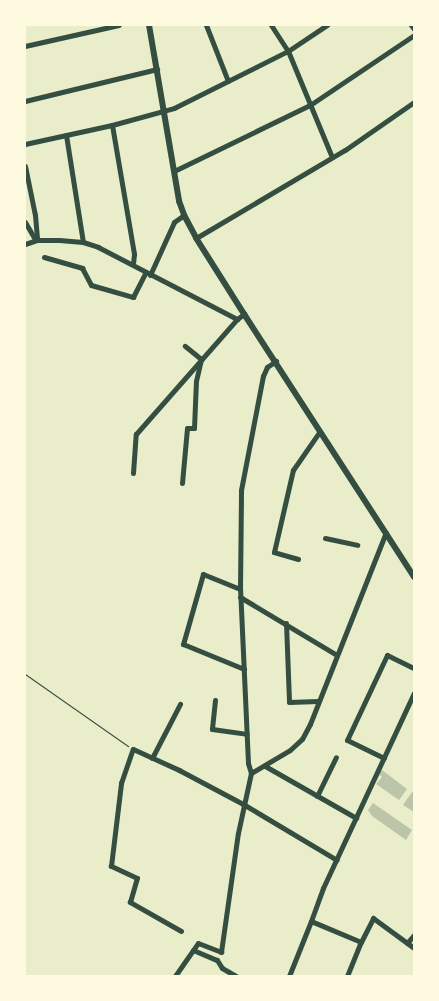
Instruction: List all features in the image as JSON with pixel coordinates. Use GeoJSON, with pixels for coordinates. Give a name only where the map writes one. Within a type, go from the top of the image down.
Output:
{"type":"FeatureCollection","features":[{"type":"Feature","properties":{"kind":"street"},"geometry":{"type":"LineString","coordinates":[[25,46],[119,25]]}},
{"type":"Feature","properties":{"kind":"street"},"geometry":{"type":"LineString","coordinates":[[149,25],[179,201],[184,215],[196,238],[244,314],[414,577]]}},
{"type":"Feature","properties":{"kind":"street"},"geometry":{"type":"LineString","coordinates":[[206,25],[228,81]]}},
{"type":"Feature","properties":{"kind":"street"},"geometry":{"type":"LineString","coordinates":[[271,25],[288,51],[332,157]]}},
{"type":"Feature","properties":{"kind":"street"},"geometry":{"type":"LineString","coordinates":[[25,144],[112,125],[164,111],[288,51],[327,25]]}},
{"type":"Feature","properties":{"kind":"street"},"geometry":{"type":"LineString","coordinates":[[411,25],[414,29]]}},
{"type":"Feature","properties":{"kind":"street"},"geometry":{"type":"LineString","coordinates":[[174,171],[310,105],[414,35]]}},
{"type":"Feature","properties":{"kind":"street"},"geometry":{"type":"LineString","coordinates":[[25,101],[157,70]]}},
{"type":"Feature","properties":{"kind":"street"},"geometry":{"type":"LineString","coordinates":[[196,238],[332,157],[414,102]]}},
{"type":"Feature","properties":{"kind":"street"},"geometry":{"type":"LineString","coordinates":[[112,125],[134,254],[133,264]]}},
{"type":"Feature","properties":{"kind":"street"},"geometry":{"type":"LineString","coordinates":[[66,135],[84,242]]}},
{"type":"Feature","properties":{"kind":"street"},"geometry":{"type":"LineString","coordinates":[[25,166],[37,240]]}},
{"type":"Feature","properties":{"kind":"street"},"geometry":{"type":"LineString","coordinates":[[44,257],[82,268],[91,284],[133,297],[148,273],[174,222],[184,215]]}},
{"type":"Feature","properties":{"kind":"street"},"geometry":{"type":"LineString","coordinates":[[25,222],[37,240]]}},
{"type":"Feature","properties":{"kind":"street"},"geometry":{"type":"LineString","coordinates":[[25,244],[37,240],[84,242],[133,264],[237,319]]}},
{"type":"Feature","properties":{"kind":"street"},"geometry":{"type":"LineString","coordinates":[[133,473],[136,434],[237,319],[244,314]]}},
{"type":"Feature","properties":{"kind":"street"},"geometry":{"type":"LineString","coordinates":[[185,346],[201,360]]}},
{"type":"Feature","properties":{"kind":"street"},"geometry":{"type":"LineString","coordinates":[[182,482],[187,428],[194,428],[196,381],[201,360]]}},
{"type":"Feature","properties":{"kind":"street"},"geometry":{"type":"LineString","coordinates":[[217,960],[221,952],[243,804],[251,773],[248,763],[240,597],[241,490],[263,376],[267,367],[276,361]]}},
{"type":"Feature","properties":{"kind":"street"},"geometry":{"type":"LineString","coordinates":[[298,559],[274,552],[293,470],[320,431]]}},
{"type":"Feature","properties":{"kind":"street"},"geometry":{"type":"LineString","coordinates":[[251,773],[290,750],[302,739],[338,655],[386,532]]}},
{"type":"Feature","properties":{"kind":"street"},"geometry":{"type":"LineString","coordinates":[[324,538],[357,545]]}},
{"type":"Feature","properties":{"kind":"street"},"geometry":{"type":"LineString","coordinates":[[240,589],[203,574],[183,644],[244,669]]}},
{"type":"Feature","properties":{"kind":"street"},"geometry":{"type":"LineString","coordinates":[[240,597],[338,655]]}},
{"type":"Feature","properties":{"kind":"street"},"geometry":{"type":"LineString","coordinates":[[286,623],[289,702],[318,701]]}},
{"type":"Feature","properties":{"kind":"street"},"geometry":{"type":"LineString","coordinates":[[384,758],[347,740],[387,655],[414,668]]}},
{"type":"Feature","properties":{"kind":"street"},"geometry":{"type":"LineString","coordinates":[[289,976],[337,860],[414,693]]}},
{"type":"Feature","properties":{"kind":"street"},"geometry":{"type":"LineString","coordinates":[[215,700],[212,729],[247,734]]}},
{"type":"Feature","properties":{"kind":"street"},"geometry":{"type":"LineString","coordinates":[[152,758],[180,704]]}},
{"type":"Feature","properties":{"kind":"street"},"geometry":{"type":"LineString","coordinates":[[181,931],[130,902],[137,878],[111,866],[121,783],[133,749],[179,770],[243,804],[337,860]]}},
{"type":"Feature","properties":{"kind":"street"},"geometry":{"type":"LineString","coordinates":[[317,796],[336,757]]}},
{"type":"Feature","properties":{"kind":"street"},"geometry":{"type":"LineString","coordinates":[[264,766],[356,818]]}},
{"type":"Feature","properties":{"kind":"street"},"geometry":{"type":"LineString","coordinates":[[347,976],[373,918],[414,948]]}},
{"type":"Feature","properties":{"kind":"street"},"geometry":{"type":"LineString","coordinates":[[311,921],[361,942]]}},
{"type":"Feature","properties":{"kind":"street"},"geometry":{"type":"LineString","coordinates":[[407,943],[414,935]]}},
{"type":"Feature","properties":{"kind":"street"},"geometry":{"type":"LineString","coordinates":[[175,976],[198,943],[221,952]]}},
{"type":"Feature","properties":{"kind":"street"},"geometry":{"type":"LineString","coordinates":[[193,950],[217,960],[222,968],[236,976]]}},
{"type":"Feature","properties":{"kind":"path"},"geometry":{"type":"LineString","coordinates":[[25,674],[133,749]]}},
{"type":"Feature","properties":{"kind":"building"},"geometry":{"type":"Polygon","coordinates":[[[382,770],[407,789],[399,800],[376,784],[382,777],[378,774],[382,770]]]}},
{"type":"Feature","properties":{"kind":"building"},"geometry":{"type":"Polygon","coordinates":[[[412,792],[414,793],[414,812],[403,805],[412,792]]]}},
{"type":"Feature","properties":{"kind":"building"},"geometry":{"type":"Polygon","coordinates":[[[373,803],[412,830],[406,840],[372,816],[368,810],[373,803]]]}}]}
